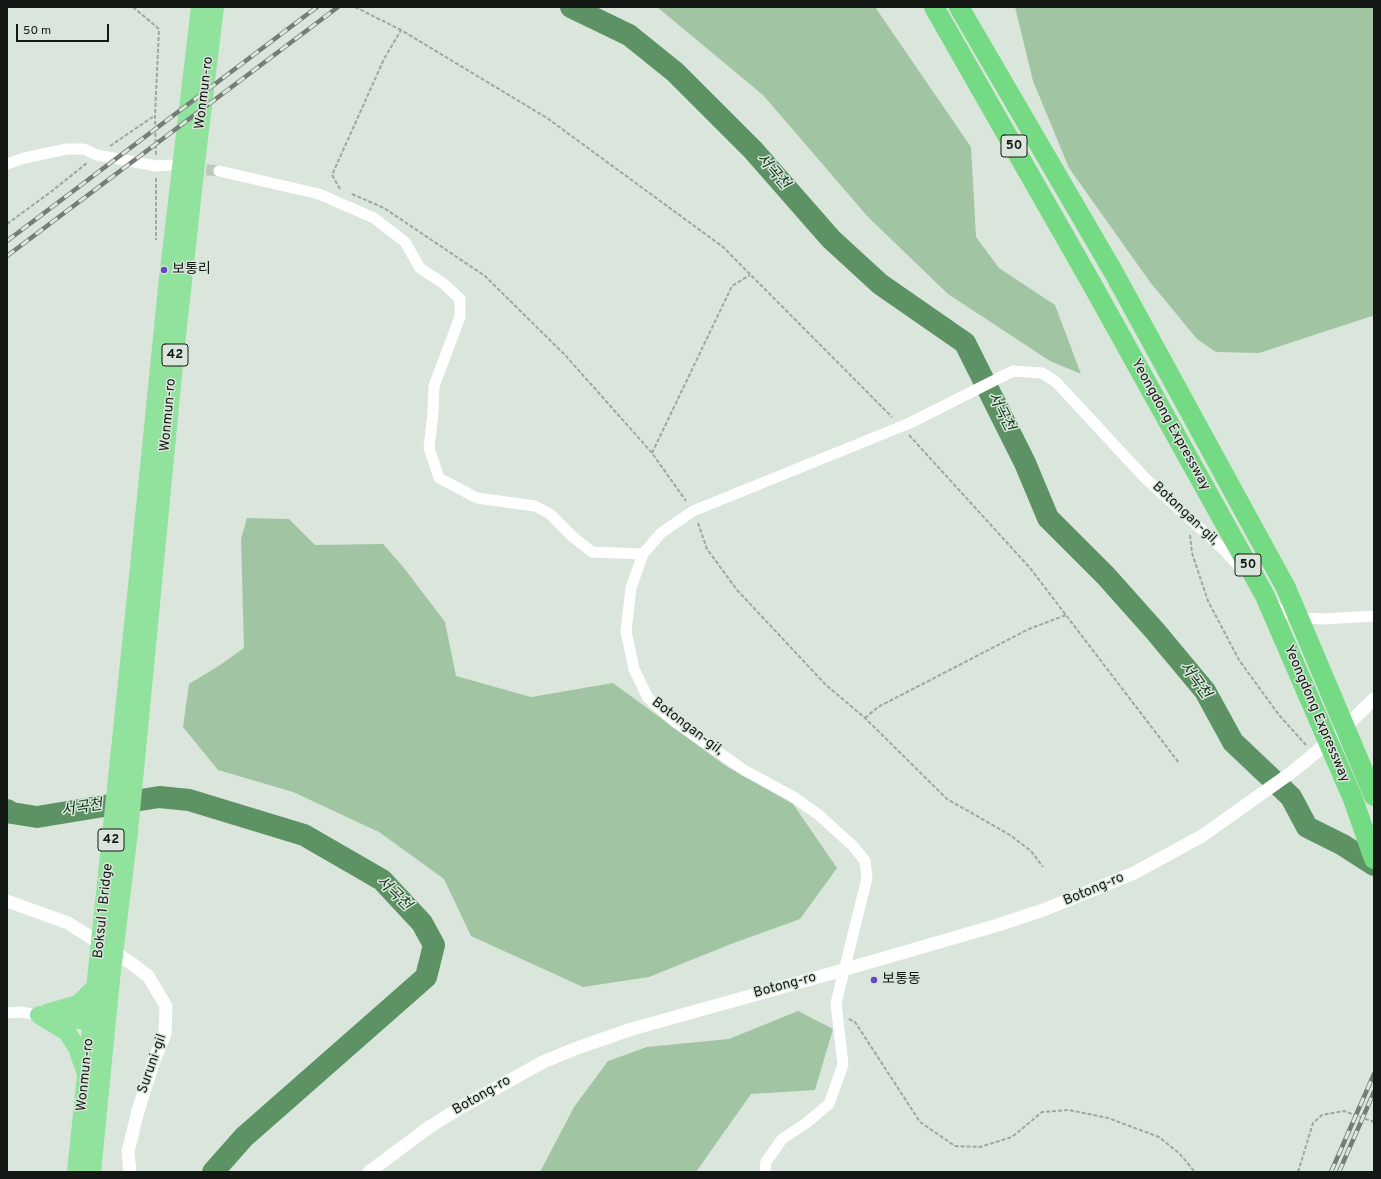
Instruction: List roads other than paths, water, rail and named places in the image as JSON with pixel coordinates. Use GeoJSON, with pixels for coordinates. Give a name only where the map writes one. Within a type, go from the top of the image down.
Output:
{"type":"FeatureCollection","features":[{"type":"Feature","properties":{"kind":"highway","name":"Wonmun-ro"},"geometry":{"type":"LineString","coordinates":[[133,702],[168,278],[200,7]]}},
{"type":"Feature","properties":{"kind":"highway","name":"Wonmun-ro"},"geometry":{"type":"LineString","coordinates":[[133,702],[215,7]]}},
{"type":"Feature","properties":{"kind":"highway","name":"Yeongdong Expressway"},"geometry":{"type":"LineString","coordinates":[[934,7],[1093,286],[1265,596],[1353,799],[1374,858]]}},
{"type":"Feature","properties":{"kind":"highway","name":"Yeongdong Expressway"},"geometry":{"type":"LineString","coordinates":[[959,7],[1114,273],[1286,588],[1374,796]]}},
{"type":"Feature","properties":{"kind":"highway","name":"Boksul 1 Bridge"},"geometry":{"type":"LineString","coordinates":[[101,981],[130,832],[133,702]]}},
{"type":"Feature","properties":{"kind":"highway","name":"Wonmun-ro"},"geometry":{"type":"LineString","coordinates":[[92,1172],[101,981]]}},
{"type":"Feature","properties":{"kind":"highway"},"geometry":{"type":"LineString","coordinates":[[39,1015],[78,1004],[101,981]]}},
{"type":"Feature","properties":{"kind":"highway"},"geometry":{"type":"LineString","coordinates":[[39,1015],[99,1023]]}},
{"type":"Feature","properties":{"kind":"highway"},"geometry":{"type":"LineString","coordinates":[[39,1015],[67,1032],[77,1048],[86,1076]]}},
{"type":"Feature","properties":{"kind":"highway","name":"Wonmun-ro"},"geometry":{"type":"LineString","coordinates":[[76,1172],[86,1076],[99,1023]]}},
{"type":"Feature","properties":{"kind":"street"},"geometry":{"type":"LineString","coordinates":[[7,164],[24,158],[67,149],[84,149],[98,155],[156,166],[169,165]]}},
{"type":"Feature","properties":{"kind":"street"},"geometry":{"type":"LineString","coordinates":[[220,171],[319,194],[374,218],[405,242],[420,268],[444,284],[460,299],[460,317],[434,386],[434,412],[429,448],[439,478],[477,498],[535,506],[550,514],[573,537],[592,552],[642,554]]}},
{"type":"Feature","properties":{"kind":"street","name":"Botongan-gil,"},"geometry":{"type":"LineString","coordinates":[[765,1172],[766,1162],[782,1139],[805,1124],[829,1104],[843,1065],[837,1008],[867,878],[865,861],[854,847],[819,815],[792,796],[744,770],[675,722],[648,698],[634,669],[626,630],[631,588],[642,554],[661,533],[693,511],[905,424],[1013,371],[1042,373],[1056,382],[1145,478],[1225,551],[1279,610],[1305,618],[1322,619],[1374,616]]}},
{"type":"Feature","properties":{"kind":"street","name":"Botong-ro"},"geometry":{"type":"LineString","coordinates":[[369,1172],[428,1128],[458,1109],[543,1062],[577,1048],[632,1029],[873,962],[998,925],[1046,909],[1134,873],[1180,849],[1215,828],[1292,772],[1337,734],[1374,699]]}},
{"type":"Feature","properties":{"kind":"street","name":"Suruni-gil"},"geometry":{"type":"LineString","coordinates":[[7,901],[68,923],[131,963],[148,976],[166,1006],[165,1034],[153,1063],[138,1111],[128,1152],[130,1172]]}},
{"type":"Feature","properties":{"kind":"street"},"geometry":{"type":"LineString","coordinates":[[7,1013],[20,1012],[39,1015]]}},
{"type":"Feature","properties":{"kind":"waterway","name":"서곡천"},"geometry":{"type":"LineString","coordinates":[[571,7],[629,35],[675,72],[753,150],[831,239],[880,284],[965,343],[1025,463],[1048,518],[1106,576],[1155,631],[1205,691],[1233,742],[1291,797],[1307,827],[1343,845],[1374,865]]}},
{"type":"Feature","properties":{"kind":"waterway","name":"서곡천"},"geometry":{"type":"LineString","coordinates":[[7,810],[12,813],[37,817],[159,797],[189,800],[304,835],[382,880],[422,923],[434,945],[426,977],[244,1137],[213,1172]]}},
{"type":"Feature","properties":{"kind":"tunnel"},"geometry":{"type":"LineString","coordinates":[[190,168],[219,171]]}},
{"type":"Feature","properties":{"kind":"railway"},"geometry":{"type":"LineString","coordinates":[[7,241],[317,7]]}},
{"type":"Feature","properties":{"kind":"railway"},"geometry":{"type":"LineString","coordinates":[[7,256],[338,7]]}},
{"type":"Feature","properties":{"kind":"railway"},"geometry":{"type":"LineString","coordinates":[[1331,1172],[1374,1074]]}},
{"type":"Feature","properties":{"kind":"railway"},"geometry":{"type":"LineString","coordinates":[[1339,1172],[1374,1092]]}},
{"type":"Feature","properties":{"kind":"place","name":"보통리"},"geometry":{"type":"Point","coordinates":[164,270]}},
{"type":"Feature","properties":{"kind":"place","name":"보통동"},"geometry":{"type":"Point","coordinates":[874,980]}}]}
